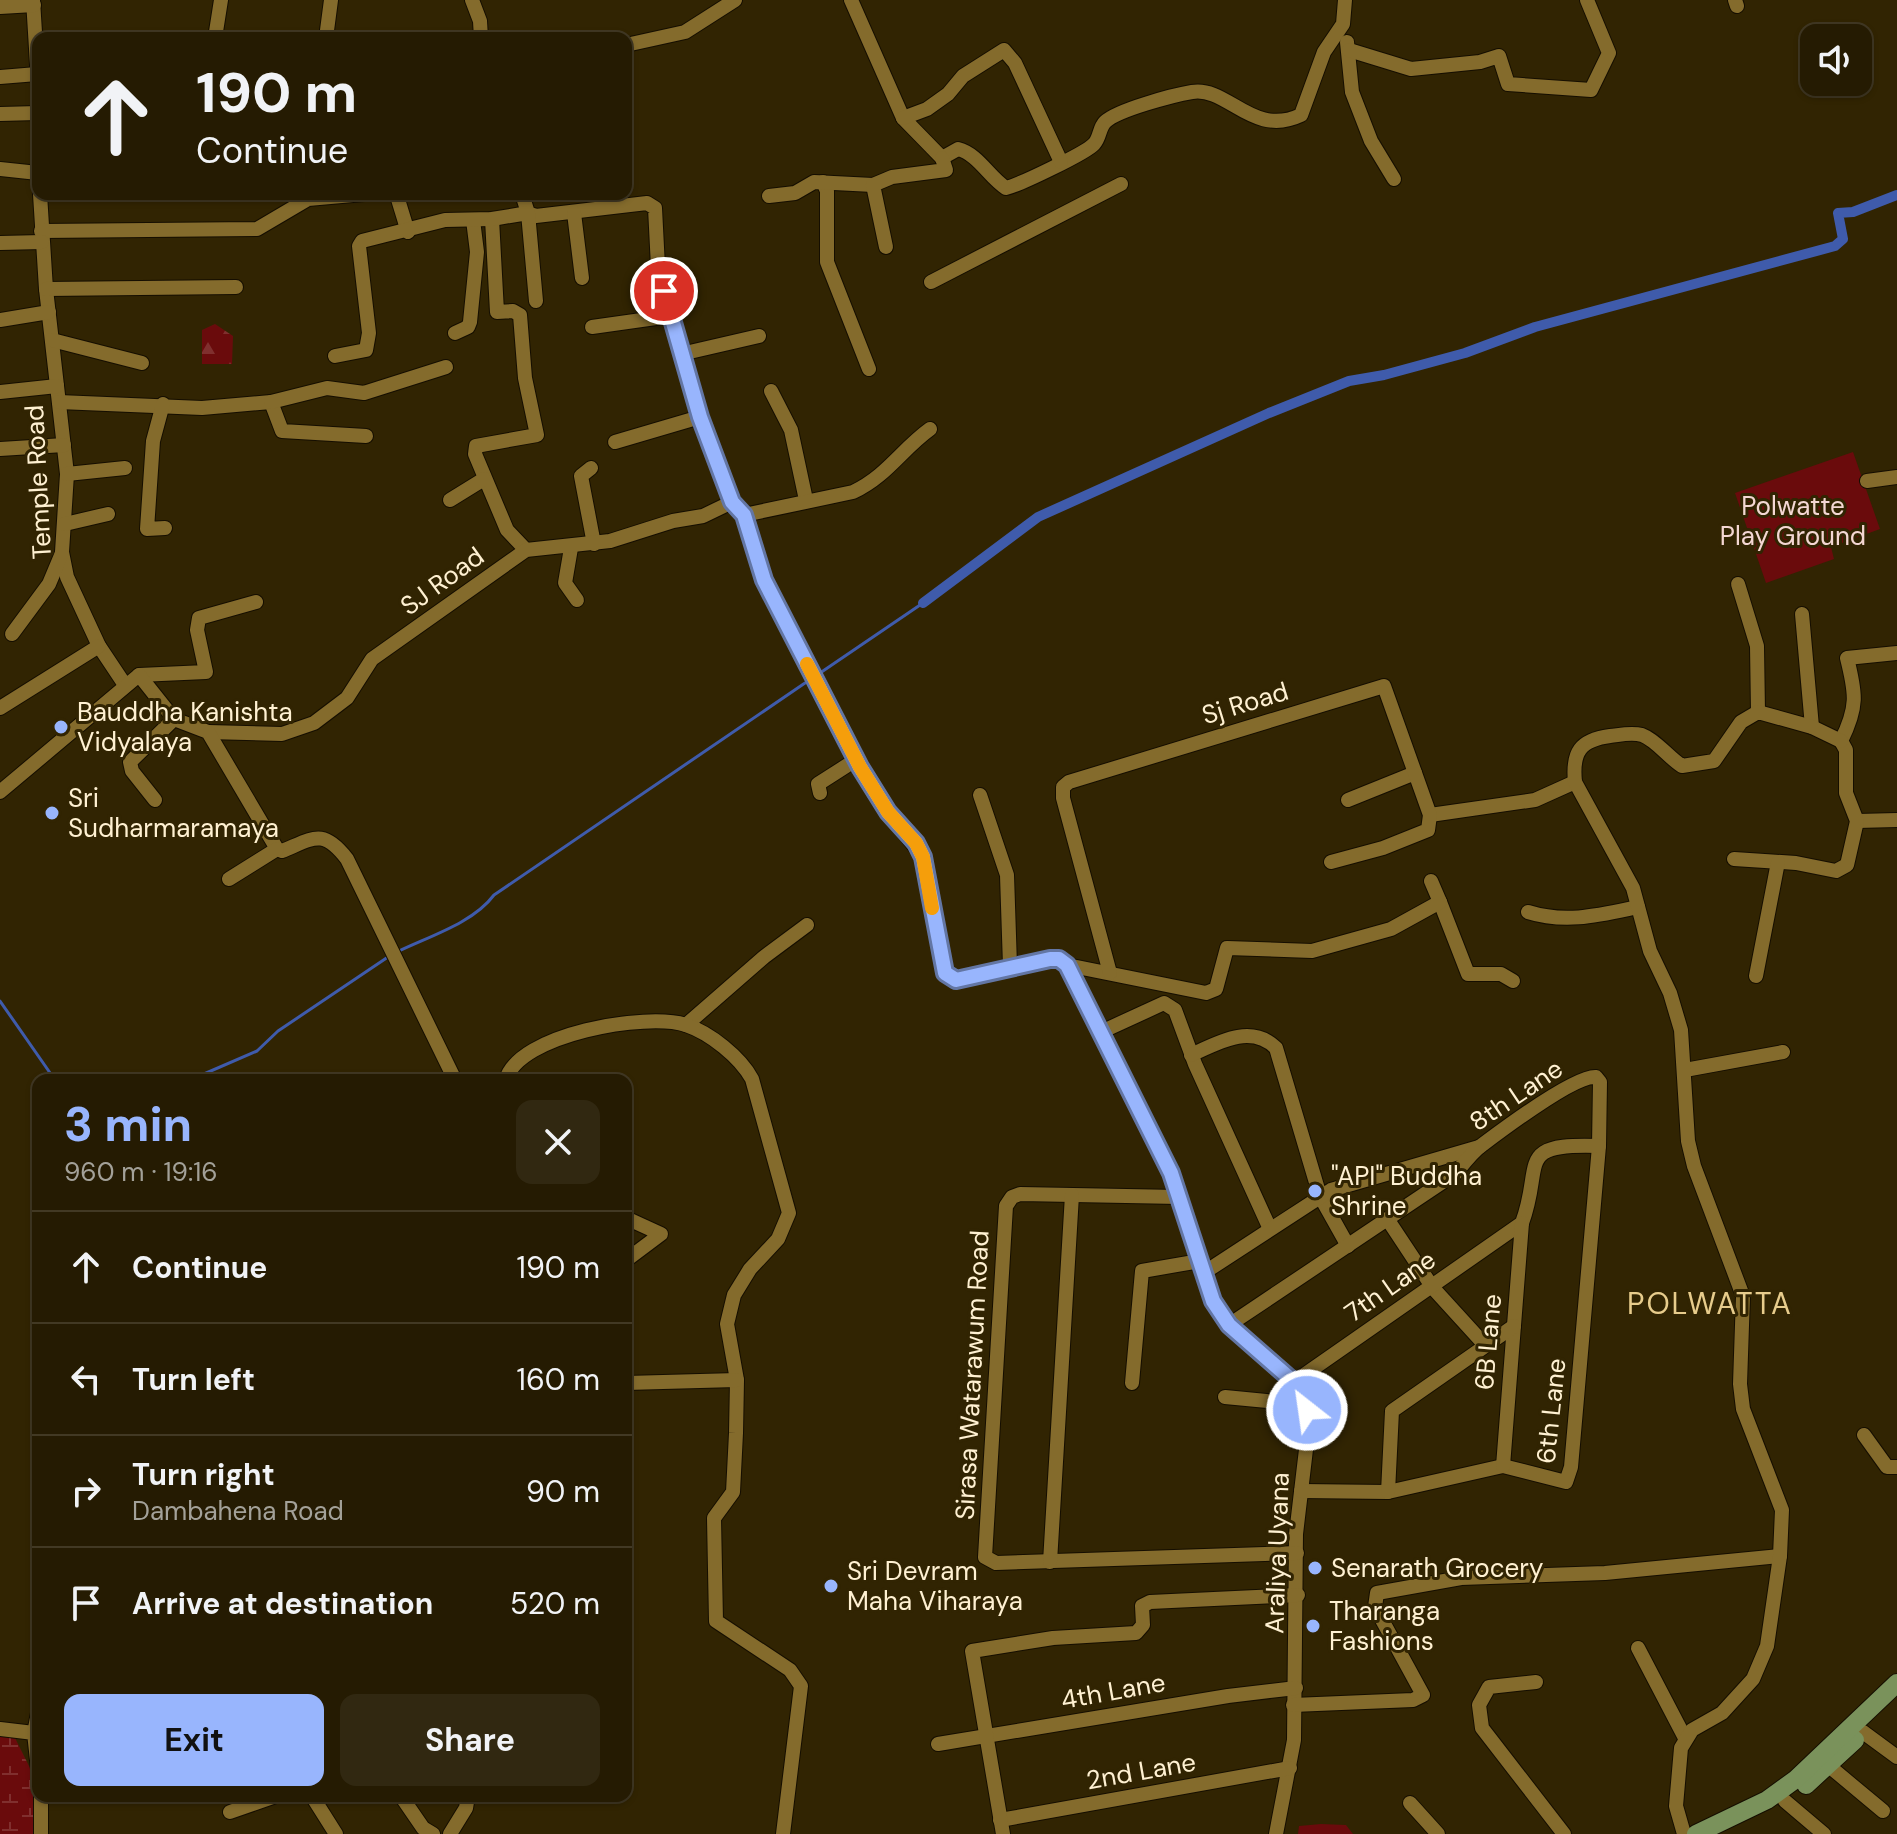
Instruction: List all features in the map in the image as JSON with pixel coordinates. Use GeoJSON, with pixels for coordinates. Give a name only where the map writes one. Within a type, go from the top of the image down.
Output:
{"type":"FeatureCollection","features":[{"type":"Feature","properties":{"kind":"main road"},"geometry":{"type":"LineString","coordinates":[[1696,1834],[1767,1800],[1796,1779],[1897,1683]]}},
{"type":"Feature","properties":{"kind":"main road"},"geometry":{"type":"LineString","coordinates":[[1722,1834],[1785,1801],[1829,1766],[1897,1699]]}},
{"type":"Feature","properties":{"kind":"street"},"geometry":{"type":"LineString","coordinates":[[216,32],[221,0]]}},
{"type":"Feature","properties":{"kind":"street"},"geometry":{"type":"LineString","coordinates":[[327,32],[331,0]]}},
{"type":"Feature","properties":{"kind":"street"},"geometry":{"type":"LineString","coordinates":[[472,0],[481,32]]}},
{"type":"Feature","properties":{"kind":"street"},"geometry":{"type":"LineString","coordinates":[[632,44],[685,32],[735,0]]}},
{"type":"Feature","properties":{"kind":"street"},"geometry":{"type":"LineString","coordinates":[[769,196],[795,193],[814,182],[873,185],[892,177],[946,170],[942,158],[903,118],[851,0]]}},
{"type":"Feature","properties":{"kind":"street"},"geometry":{"type":"LineString","coordinates":[[1345,0],[1343,24],[1349,50],[1352,92],[1371,141],[1394,179]]}},
{"type":"Feature","properties":{"kind":"street"},"geometry":{"type":"LineString","coordinates":[[1349,50],[1411,69],[1480,62],[1499,56],[1508,84],[1591,90],[1609,53],[1587,0]]}},
{"type":"Feature","properties":{"kind":"street"},"geometry":{"type":"LineString","coordinates":[[0,7],[34,2],[35,32]]}},
{"type":"Feature","properties":{"kind":"street"},"geometry":{"type":"LineString","coordinates":[[942,158],[958,149],[969,152],[1006,188],[1020,185],[1094,144],[1104,123],[1117,116],[1189,93],[1203,91],[1258,118],[1296,117],[1305,109],[1324,52],[1343,24]]}},
{"type":"Feature","properties":{"kind":"street"},"geometry":{"type":"LineString","coordinates":[[903,118],[927,109],[948,94],[963,76],[1004,50],[1015,63],[1061,162]]}},
{"type":"Feature","properties":{"kind":"street"},"geometry":{"type":"LineString","coordinates":[[0,77],[32,74]]}},
{"type":"Feature","properties":{"kind":"street"},"geometry":{"type":"LineString","coordinates":[[0,114],[32,113]]}},
{"type":"Feature","properties":{"kind":"street"},"geometry":{"type":"LineString","coordinates":[[0,169],[32,172]]}},
{"type":"Feature","properties":{"kind":"street"},"geometry":{"type":"LineString","coordinates":[[823,182],[827,191],[827,262],[869,369]]}},
{"type":"Feature","properties":{"kind":"street"},"geometry":{"type":"LineString","coordinates":[[931,282],[1121,184]]}},
{"type":"Feature","properties":{"kind":"street"},"geometry":{"type":"LineString","coordinates":[[873,185],[886,247]]}},
{"type":"Feature","properties":{"kind":"street","name":"Temple Road"},"geometry":{"type":"LineString","coordinates":[[40,200],[46,289],[67,474],[62,552],[67,577],[99,646],[125,685]]}},
{"type":"Feature","properties":{"kind":"street"},"geometry":{"type":"LineString","coordinates":[[0,243],[41,236],[257,229],[301,200]]}},
{"type":"Feature","properties":{"kind":"street"},"geometry":{"type":"LineString","coordinates":[[398,200],[408,232]]}},
{"type":"Feature","properties":{"kind":"street"},"geometry":{"type":"LineString","coordinates":[[524,200],[528,213],[536,301]]}},
{"type":"Feature","properties":{"kind":"street"},"geometry":{"type":"LineString","coordinates":[[335,356],[366,350],[369,333],[359,246],[362,241],[408,232],[445,220],[492,219],[528,213],[536,216],[574,213],[647,203],[655,208],[658,267],[670,316],[700,417],[732,502],[744,515],[764,580],[857,759],[888,812],[916,843],[923,857],[945,973],[956,980],[1010,966],[1059,959],[1067,965],[1206,993],[1216,989],[1221,980],[1227,948],[1312,951],[1391,929],[1440,902]]}},
{"type":"Feature","properties":{"kind":"street"},"geometry":{"type":"LineString","coordinates":[[574,213],[582,278]]}},
{"type":"Feature","properties":{"kind":"street"},"geometry":{"type":"LineString","coordinates":[[492,219],[497,312],[513,311],[520,315],[525,378],[537,435],[476,446],[475,454],[484,479],[507,530],[526,550],[571,548],[703,516],[732,502]]}},
{"type":"Feature","properties":{"kind":"street"},"geometry":{"type":"LineString","coordinates":[[455,333],[468,327],[470,322],[477,252],[473,220]]}},
{"type":"Feature","properties":{"kind":"street"},"geometry":{"type":"LineString","coordinates":[[46,289],[236,287]]}},
{"type":"Feature","properties":{"kind":"street"},"geometry":{"type":"LineString","coordinates":[[0,320],[49,312]]}},
{"type":"Feature","properties":{"kind":"street"},"geometry":{"type":"LineString","coordinates":[[592,327],[670,316]]}},
{"type":"Feature","properties":{"kind":"street"},"geometry":{"type":"LineString","coordinates":[[681,354],[759,336]]}},
{"type":"Feature","properties":{"kind":"street"},"geometry":{"type":"LineString","coordinates":[[52,340],[142,363]]}},
{"type":"Feature","properties":{"kind":"street"},"geometry":{"type":"LineString","coordinates":[[0,392],[58,394],[202,408],[271,402],[327,388],[364,393],[446,367]]}},
{"type":"Feature","properties":{"kind":"street"},"geometry":{"type":"LineString","coordinates":[[771,391],[791,430],[806,500]]}},
{"type":"Feature","properties":{"kind":"street"},"geometry":{"type":"LineString","coordinates":[[271,402],[282,431],[366,436]]}},
{"type":"Feature","properties":{"kind":"street"},"geometry":{"type":"LineString","coordinates":[[163,404],[153,441],[147,529],[165,528]]}},
{"type":"Feature","properties":{"kind":"street"},"geometry":{"type":"LineString","coordinates":[[615,442],[700,417]]}},
{"type":"Feature","properties":{"kind":"street"},"geometry":{"type":"LineString","coordinates":[[744,515],[853,492],[868,485],[930,429]]}},
{"type":"Feature","properties":{"kind":"street"},"geometry":{"type":"LineString","coordinates":[[0,449],[64,445]]}},
{"type":"Feature","properties":{"kind":"street"},"geometry":{"type":"LineString","coordinates":[[67,474],[125,468]]}},
{"type":"Feature","properties":{"kind":"street"},"geometry":{"type":"LineString","coordinates":[[591,468],[581,476],[594,544]]}},
{"type":"Feature","properties":{"kind":"street"},"geometry":{"type":"LineString","coordinates":[[1867,481],[1897,477]]}},
{"type":"Feature","properties":{"kind":"street"},"geometry":{"type":"LineString","coordinates":[[450,500],[484,479]]}},
{"type":"Feature","properties":{"kind":"street"},"geometry":{"type":"LineString","coordinates":[[65,524],[108,514]]}},
{"type":"Feature","properties":{"kind":"street"},"geometry":{"type":"LineString","coordinates":[[571,548],[565,583],[577,600]]}},
{"type":"Feature","properties":{"kind":"street","name":"SJ Road"},"geometry":{"type":"LineString","coordinates":[[174,719],[208,732],[282,734],[314,723],[347,698],[372,659],[526,550]]}},
{"type":"Feature","properties":{"kind":"street"},"geometry":{"type":"LineString","coordinates":[[12,634],[49,584],[62,552]]}},
{"type":"Feature","properties":{"kind":"street"},"geometry":{"type":"LineString","coordinates":[[1738,584],[1757,646],[1758,712]]}},
{"type":"Feature","properties":{"kind":"street"},"geometry":{"type":"LineString","coordinates":[[0,792],[139,675],[206,672],[197,630],[199,618],[256,602]]}},
{"type":"Feature","properties":{"kind":"street"},"geometry":{"type":"LineString","coordinates":[[1802,614],[1812,727]]}},
{"type":"Feature","properties":{"kind":"street"},"geometry":{"type":"LineString","coordinates":[[0,708],[99,646]]}},
{"type":"Feature","properties":{"kind":"street"},"geometry":{"type":"LineString","coordinates":[[1841,741],[1853,717],[1856,701],[1847,658],[1897,653]]}},
{"type":"Feature","properties":{"kind":"street"},"geometry":{"type":"LineString","coordinates":[[139,675],[174,719],[130,762],[132,771],[155,800]]}},
{"type":"Feature","properties":{"kind":"street","name":"Sj Road"},"geometry":{"type":"LineString","coordinates":[[1110,973],[1063,798],[1063,787],[1069,782],[1384,686],[1430,815]]}},
{"type":"Feature","properties":{"kind":"street"},"geometry":{"type":"LineString","coordinates":[[1684,1834],[1676,1806],[1685,1738],[1692,1730],[1722,1713],[1753,1679],[1767,1646],[1780,1556],[1782,1510],[1778,1492],[1743,1409],[1740,1384],[1743,1296],[1694,1166],[1688,1141],[1681,1030],[1670,993],[1650,951],[1633,888],[1575,782],[1576,751],[1588,739],[1628,734],[1644,736],[1671,759],[1693,767],[1721,755],[1741,722],[1758,712],[1812,727],[1841,741],[1846,750],[1846,793],[1857,821],[1847,865],[1836,871],[1734,859]]}},
{"type":"Feature","properties":{"kind":"street"},"geometry":{"type":"LineString","coordinates":[[208,732],[277,849],[282,851],[324,837],[336,844],[347,859],[452,1074]]}},
{"type":"Feature","properties":{"kind":"street"},"geometry":{"type":"LineString","coordinates":[[820,793],[818,784],[857,759]]}},
{"type":"Feature","properties":{"kind":"street"},"geometry":{"type":"LineString","coordinates":[[1348,800],[1415,773]]}},
{"type":"Feature","properties":{"kind":"street"},"geometry":{"type":"LineString","coordinates":[[1331,862],[1383,848],[1428,830],[1430,815],[1535,800],[1575,782]]}},
{"type":"Feature","properties":{"kind":"street"},"geometry":{"type":"LineString","coordinates":[[980,795],[1007,875],[1010,966]]}},
{"type":"Feature","properties":{"kind":"street"},"geometry":{"type":"LineString","coordinates":[[1857,821],[1897,820]]}},
{"type":"Feature","properties":{"kind":"street"},"geometry":{"type":"LineString","coordinates":[[229,879],[277,849]]}},
{"type":"Feature","properties":{"kind":"street"},"geometry":{"type":"LineString","coordinates":[[1756,976],[1778,862]]}},
{"type":"Feature","properties":{"kind":"street"},"geometry":{"type":"LineString","coordinates":[[1431,881],[1468,974],[1501,974],[1513,981]]}},
{"type":"Feature","properties":{"kind":"street"},"geometry":{"type":"LineString","coordinates":[[1528,912],[1549,919],[1570,919],[1638,907]]}},
{"type":"Feature","properties":{"kind":"street"},"geometry":{"type":"LineString","coordinates":[[686,1025],[764,957],[807,925]]}},
{"type":"Feature","properties":{"kind":"street","name":"Araliya Uyana"},"geometry":{"type":"LineString","coordinates":[[1067,965],[1171,1173],[1213,1301],[1229,1325],[1294,1382],[1307,1410],[1309,1424],[1297,1553],[1296,1688],[1290,1768],[1276,1834]]}},
{"type":"Feature","properties":{"kind":"street"},"geometry":{"type":"LineString","coordinates":[[1101,1032],[1164,1003],[1175,1010],[1191,1055],[1270,1229]]}},
{"type":"Feature","properties":{"kind":"street"},"geometry":{"type":"LineString","coordinates":[[511,1074],[525,1058],[561,1035],[621,1026],[686,1025],[723,1048],[745,1066],[752,1079],[789,1213],[778,1239],[750,1269],[734,1295],[727,1324],[737,1380],[733,1492],[714,1518],[716,1621],[790,1670],[801,1686],[783,1834]]}},
{"type":"Feature","properties":{"kind":"street"},"geometry":{"type":"LineString","coordinates":[[1191,1055],[1226,1038],[1245,1036],[1269,1041],[1276,1048],[1320,1196],[1348,1246]]}},
{"type":"Feature","properties":{"kind":"street"},"geometry":{"type":"LineString","coordinates":[[1685,1070],[1783,1052]]}},
{"type":"Feature","properties":{"kind":"street","name":"8th Lane"},"geometry":{"type":"LineString","coordinates":[[1229,1325],[1456,1173],[1479,1146],[1585,1077],[1596,1077]]}},
{"type":"Feature","properties":{"kind":"street","name":"6th Lane"},"geometry":{"type":"LineString","coordinates":[[1301,1491],[1388,1492],[1503,1466],[1562,1483],[1570,1476],[1599,1146],[1602,1088],[1596,1077]]}},
{"type":"Feature","properties":{"kind":"street"},"geometry":{"type":"LineString","coordinates":[[1132,1383],[1142,1271],[1201,1267],[1270,1229],[1320,1196],[1479,1146]]}},
{"type":"Feature","properties":{"kind":"street"},"geometry":{"type":"LineString","coordinates":[[1522,1223],[1530,1178],[1542,1152],[1553,1147],[1599,1146]]}},
{"type":"Feature","properties":{"kind":"street","name":"Sirasa Watarawum Road"},"geometry":{"type":"LineString","coordinates":[[1179,1197],[1020,1194],[1012,1197],[1006,1206],[985,1557],[996,1563],[1297,1553]]}},
{"type":"Feature","properties":{"kind":"street"},"geometry":{"type":"LineString","coordinates":[[1050,1562],[1072,1195]]}},
{"type":"Feature","properties":{"kind":"street"},"geometry":{"type":"LineString","coordinates":[[1388,1220],[1433,1288],[1484,1344]]}},
{"type":"Feature","properties":{"kind":"street"},"geometry":{"type":"LineString","coordinates":[[632,1221],[661,1234],[632,1256]]}},
{"type":"Feature","properties":{"kind":"street","name":"7th Lane"},"geometry":{"type":"LineString","coordinates":[[1294,1382],[1433,1288],[1522,1223]]}},
{"type":"Feature","properties":{"kind":"street","name":"6B Lane"},"geometry":{"type":"LineString","coordinates":[[1503,1466],[1522,1223]]}},
{"type":"Feature","properties":{"kind":"street"},"geometry":{"type":"LineString","coordinates":[[1388,1492],[1392,1411],[1514,1326]]}},
{"type":"Feature","properties":{"kind":"street"},"geometry":{"type":"LineString","coordinates":[[632,1383],[737,1380]]}},
{"type":"Feature","properties":{"kind":"street"},"geometry":{"type":"LineString","coordinates":[[1225,1397],[1278,1402],[1307,1410]]}},
{"type":"Feature","properties":{"kind":"street"},"geometry":{"type":"LineString","coordinates":[[1864,1435],[1887,1467],[1897,1467]]}},
{"type":"Feature","properties":{"kind":"street"},"geometry":{"type":"LineString","coordinates":[[1293,1705],[1413,1700],[1423,1695],[1375,1607],[1377,1593],[1461,1578],[1605,1573],[1780,1556]]}},
{"type":"Feature","properties":{"kind":"street"},"geometry":{"type":"LineString","coordinates":[[1001,1827],[972,1651],[1053,1638],[1136,1633],[1143,1625],[1142,1606],[1150,1602],[1298,1595]]}},
{"type":"Feature","properties":{"kind":"street"},"geometry":{"type":"LineString","coordinates":[[1638,1648],[1685,1738]]}},
{"type":"Feature","properties":{"kind":"street"},"geometry":{"type":"LineString","coordinates":[[1536,1682],[1489,1687],[1479,1705],[1482,1728],[1564,1834]]}},
{"type":"Feature","properties":{"kind":"street","name":"4th Lane"},"geometry":{"type":"LineString","coordinates":[[938,1744],[1228,1696],[1296,1688]]}},
{"type":"Feature","properties":{"kind":"street"},"geometry":{"type":"LineString","coordinates":[[0,1729],[32,1733]]}},
{"type":"Feature","properties":{"kind":"street"},"geometry":{"type":"LineString","coordinates":[[1863,1732],[1897,1757]]}},
{"type":"Feature","properties":{"kind":"street"},"geometry":{"type":"LineString","coordinates":[[1829,1766],[1883,1811]]}},
{"type":"Feature","properties":{"kind":"street","name":"2nd Lane"},"geometry":{"type":"LineString","coordinates":[[1001,1827],[1290,1768]]}},
{"type":"Feature","properties":{"kind":"street"},"geometry":{"type":"LineString","coordinates":[[1785,1801],[1824,1834]]}},
{"type":"Feature","properties":{"kind":"street"},"geometry":{"type":"LineString","coordinates":[[41,1802],[41,1834]]}},
{"type":"Feature","properties":{"kind":"street"},"geometry":{"type":"LineString","coordinates":[[230,1812],[259,1802]]}},
{"type":"Feature","properties":{"kind":"street"},"geometry":{"type":"LineString","coordinates":[[316,1802],[336,1834]]}},
{"type":"Feature","properties":{"kind":"street"},"geometry":{"type":"LineString","coordinates":[[405,1802],[423,1828],[433,1834]]}},
{"type":"Feature","properties":{"kind":"street"},"geometry":{"type":"LineString","coordinates":[[450,1834],[467,1802]]}},
{"type":"Feature","properties":{"kind":"street"},"geometry":{"type":"LineString","coordinates":[[1410,1803],[1438,1834]]}},
{"type":"Feature","properties":{"kind":"green space"},"geometry":{"type":"Polygon","coordinates":[[[215,324],[233,336],[232,364],[202,364],[202,330],[215,324]]]}},
{"type":"Feature","properties":{"kind":"green space","name":"Polwatte Play Ground"},"geometry":{"type":"Polygon","coordinates":[[[1853,452],[1880,529],[1831,547],[1834,559],[1766,583],[1735,493],[1853,452]]]}},
{"type":"Feature","properties":{"kind":"green space"},"geometry":{"type":"Polygon","coordinates":[[[0,1736],[14,1736],[31,1770],[37,1834],[0,1834],[0,1736]]]}},
{"type":"Feature","properties":{"kind":"green space"},"geometry":{"type":"Polygon","coordinates":[[[1346,1825],[1353,1834],[1298,1834],[1299,1826],[1346,1825]]]}},
{"type":"Feature","properties":{"kind":"waterway"},"geometry":{"type":"LineString","coordinates":[[923,603],[1038,517],[1269,413],[1349,381],[1465,353],[1535,327],[1835,246],[1843,239],[1838,213],[1853,212],[1897,195]]}},
{"type":"Feature","properties":{"kind":"waterway"},"geometry":{"type":"LineString","coordinates":[[820,673],[923,603]]}},
{"type":"Feature","properties":{"kind":"waterway"},"geometry":{"type":"LineString","coordinates":[[399,951],[475,913],[494,895],[805,683]]}},
{"type":"Feature","properties":{"kind":"waterway"},"geometry":{"type":"LineString","coordinates":[[204,1074],[257,1051],[278,1031],[388,957]]}},
{"type":"Feature","properties":{"kind":"waterway"},"geometry":{"type":"LineString","coordinates":[[0,1001],[51,1074]]}},
{"type":"Feature","properties":{"kind":"slow traffic"},"geometry":{"type":"LineString","coordinates":[[807,664],[860,767],[888,812],[916,843],[923,857],[932,908]]}},
{"type":"Feature","properties":{"kind":"place","name":"Bauddha Kanishta Vidyalaya"},"geometry":{"type":"Point","coordinates":[61,727]}},
{"type":"Feature","properties":{"kind":"place","name":"Sri Sudharmaramaya"},"geometry":{"type":"Point","coordinates":[52,813]}},
{"type":"Feature","properties":{"kind":"place","name":"\"API\" Buddha Shrine"},"geometry":{"type":"Point","coordinates":[1315,1191]}},
{"type":"Feature","properties":{"kind":"place","name":"Senarath Grocery"},"geometry":{"type":"Point","coordinates":[1315,1568]}},
{"type":"Feature","properties":{"kind":"place","name":"Sri Devram Maha Viharaya"},"geometry":{"type":"Point","coordinates":[831,1586]}},
{"type":"Feature","properties":{"kind":"place","name":"Tharanga Fashions"},"geometry":{"type":"Point","coordinates":[1313,1626]}},
{"type":"Feature","properties":{"kind":"district","name":"POLWATTA"},"geometry":{"type":"Point","coordinates":[1710,1304]}},
{"type":"Feature","properties":{"kind":"route"},"geometry":{"type":"LineString","coordinates":[[664,291],[700,417],[732,502],[744,515],[764,580],[860,767],[888,812],[916,843],[923,857],[945,973],[949,979],[956,980],[1050,959],[1059,959],[1067,965],[1171,1173],[1213,1301],[1229,1325],[1294,1382],[1304,1397],[1307,1410]]}}]}
